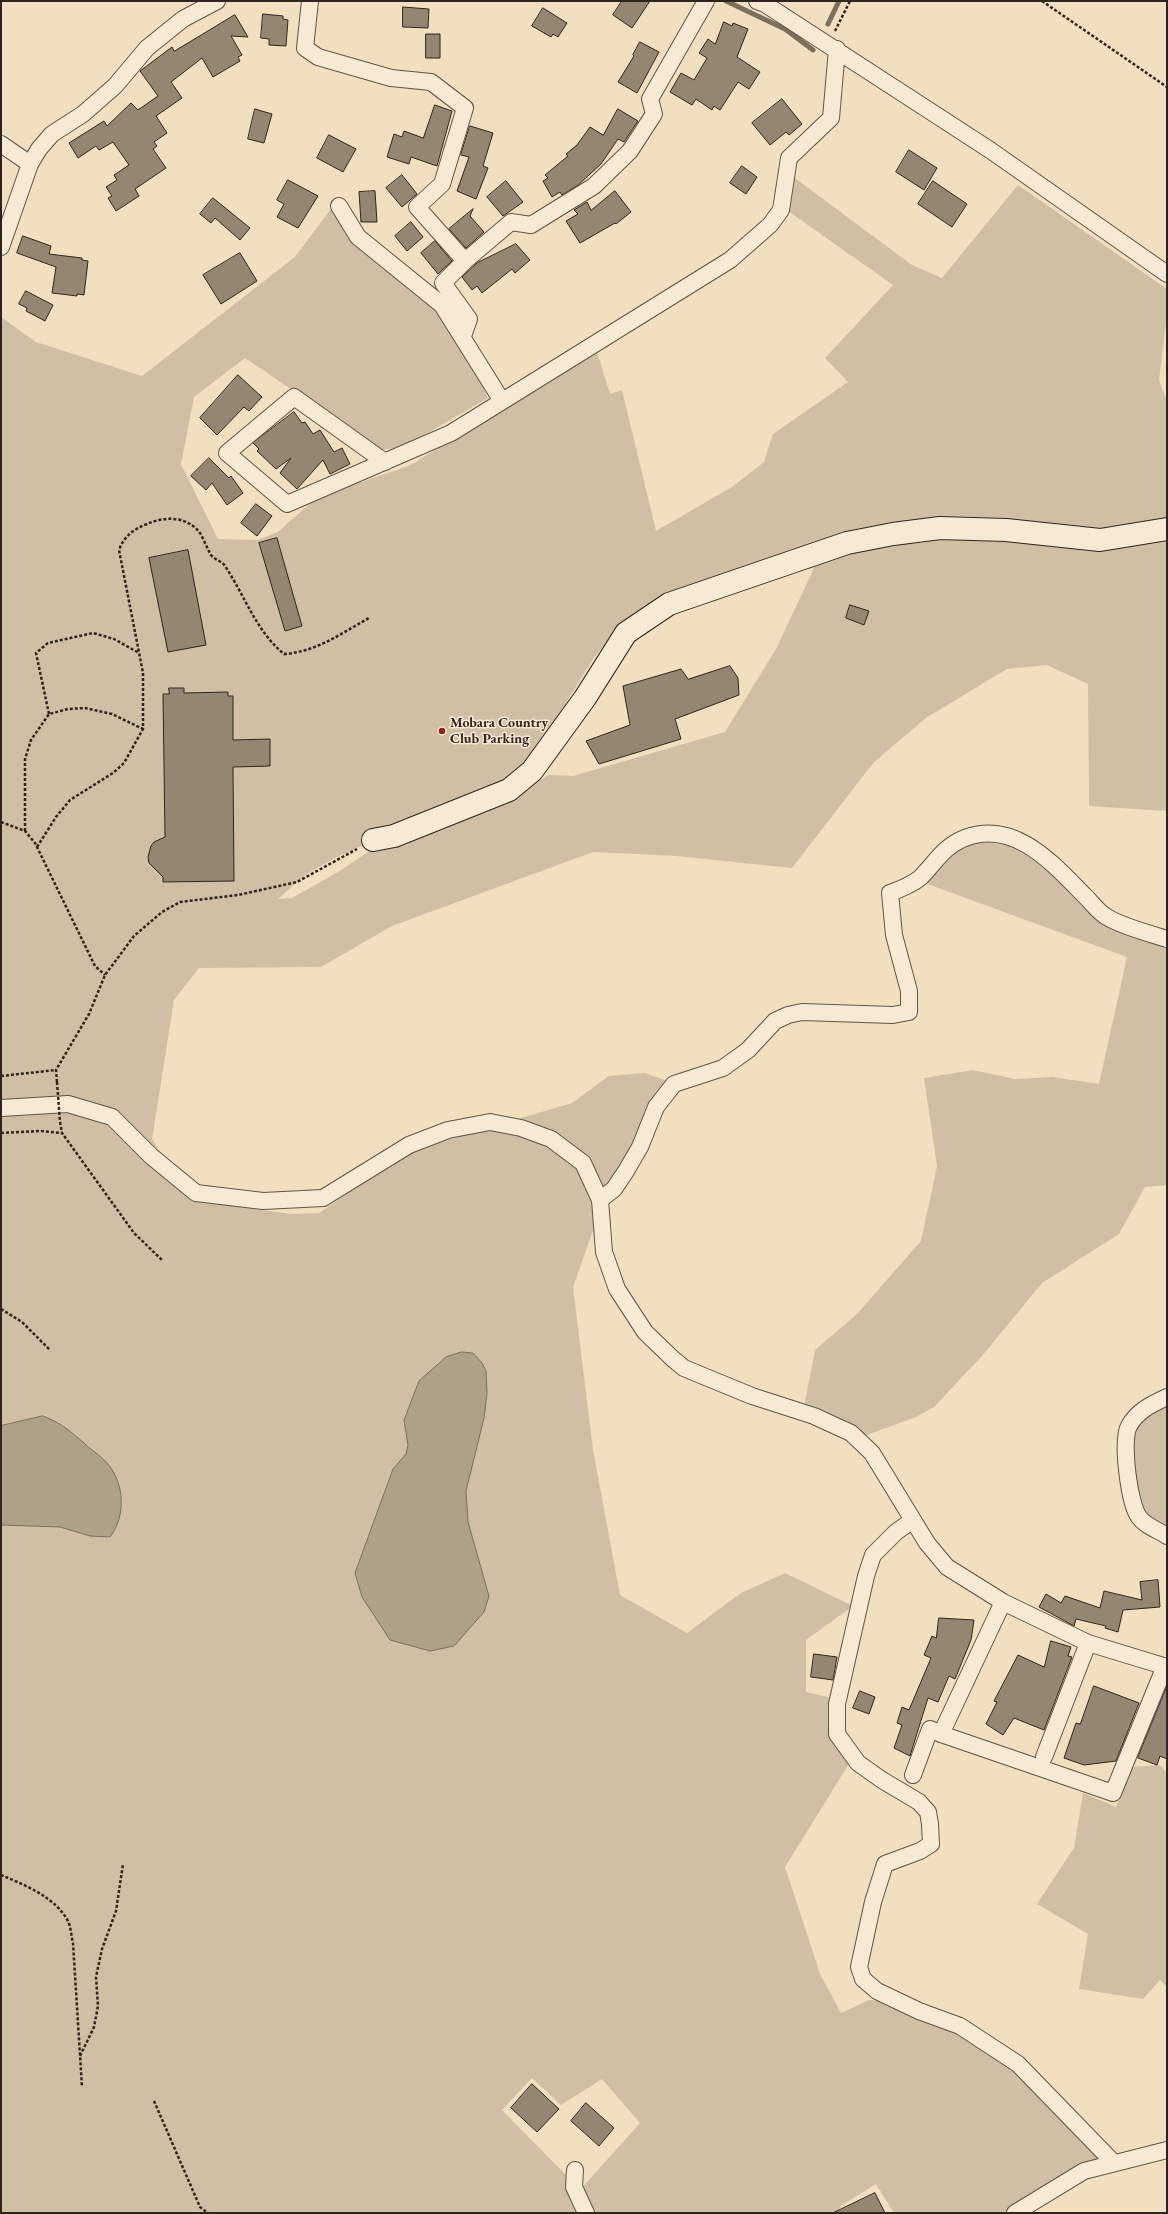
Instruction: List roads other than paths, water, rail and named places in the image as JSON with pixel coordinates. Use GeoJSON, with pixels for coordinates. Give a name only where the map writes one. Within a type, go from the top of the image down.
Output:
{"type":"FeatureCollection","features":[{"type":"Feature","properties":{"kind":"street"},"geometry":{"type":"LineString","coordinates":[[1,247],[30,164],[52,134],[83,114],[115,86],[147,48],[183,19],[217,1]]}},
{"type":"Feature","properties":{"kind":"street"},"geometry":{"type":"LineString","coordinates":[[310,1],[305,48],[318,57],[390,78],[431,82],[465,108],[442,184],[417,207],[465,261]]}},
{"type":"Feature","properties":{"kind":"street"},"geometry":{"type":"LineString","coordinates":[[463,336],[469,319],[443,282],[511,222],[531,225],[594,186],[630,152],[654,114],[650,99],[706,1]]}},
{"type":"Feature","properties":{"kind":"street"},"geometry":{"type":"LineString","coordinates":[[757,1],[765,4],[833,46],[990,150],[1167,274]]}},
{"type":"Feature","properties":{"kind":"street"},"geometry":{"type":"LineString","coordinates":[[385,462],[294,397],[227,452],[287,504],[385,462],[451,433],[730,260],[770,225],[781,210],[789,158],[831,118],[833,46]]}},
{"type":"Feature","properties":{"kind":"street"},"geometry":{"type":"LineString","coordinates":[[1,144],[30,164]]}},
{"type":"Feature","properties":{"kind":"street"},"geometry":{"type":"LineString","coordinates":[[339,206],[358,237],[442,305],[463,336],[502,401]]}},
{"type":"Feature","properties":{"kind":"street"},"geometry":{"type":"LineString","coordinates":[[373,840],[394,836],[509,790],[532,771],[585,698],[626,633],[669,604],[847,543],[893,534],[940,528],[1006,530],[1100,540],[1167,529]]}},
{"type":"Feature","properties":{"kind":"street"},"geometry":{"type":"LineString","coordinates":[[600,1200],[614,1189],[626,1171],[640,1147],[656,1107],[667,1090],[680,1081],[723,1068],[748,1050],[775,1021],[788,1015],[802,1012],[894,1015],[909,1012],[909,992],[894,935],[890,893],[905,887],[919,878],[939,855],[955,842],[977,835],[990,833],[1002,834],[1017,838],[1052,863],[1106,917],[1167,939]]}},
{"type":"Feature","properties":{"kind":"street"},"geometry":{"type":"LineString","coordinates":[[1,1108],[68,1104],[112,1117],[151,1156],[196,1193],[262,1201],[322,1198],[409,1145],[448,1130],[490,1122],[521,1128],[552,1139],[583,1163],[600,1200],[602,1233],[609,1271],[617,1289],[645,1332],[684,1368],[752,1396],[814,1416],[851,1433],[872,1453],[927,1543],[947,1567],[1003,1602],[1088,1643],[1166,1667],[1113,1792],[930,1729],[913,1775]]}},
{"type":"Feature","properties":{"kind":"street"},"geometry":{"type":"LineString","coordinates":[[1167,1397],[1154,1403],[1133,1419],[1127,1428],[1125,1457],[1130,1487],[1139,1517],[1167,1536]]}},
{"type":"Feature","properties":{"kind":"street"},"geometry":{"type":"LineString","coordinates":[[913,1520],[896,1532],[873,1555],[866,1576],[837,1704],[837,1734],[858,1763],[882,1780],[919,1802],[928,1812],[931,1844],[920,1851],[885,1864],[873,1902],[859,1967],[863,1979],[877,1991],[919,2011],[960,2026],[1018,2064],[1114,2163]]}},
{"type":"Feature","properties":{"kind":"street"},"geometry":{"type":"LineString","coordinates":[[941,1734],[1003,1602]]}},
{"type":"Feature","properties":{"kind":"street"},"geometry":{"type":"LineString","coordinates":[[1044,1757],[1088,1643]]}},
{"type":"Feature","properties":{"kind":"street"},"geometry":{"type":"LineString","coordinates":[[1015,2213],[1084,2171],[1167,2150]]}},
{"type":"Feature","properties":{"kind":"street"},"geometry":{"type":"LineString","coordinates":[[576,2170],[574,2187],[586,2213]]}},
{"type":"Feature","properties":{"kind":"waterway"},"geometry":{"type":"LineString","coordinates":[[726,1],[785,29],[813,50]]}},
{"type":"Feature","properties":{"kind":"waterway"},"geometry":{"type":"LineString","coordinates":[[828,24],[839,1]]}},
{"type":"Feature","properties":{"kind":"place","name":"Mobara Country Club Parking"},"geometry":{"type":"Point","coordinates":[442,731]}}]}
